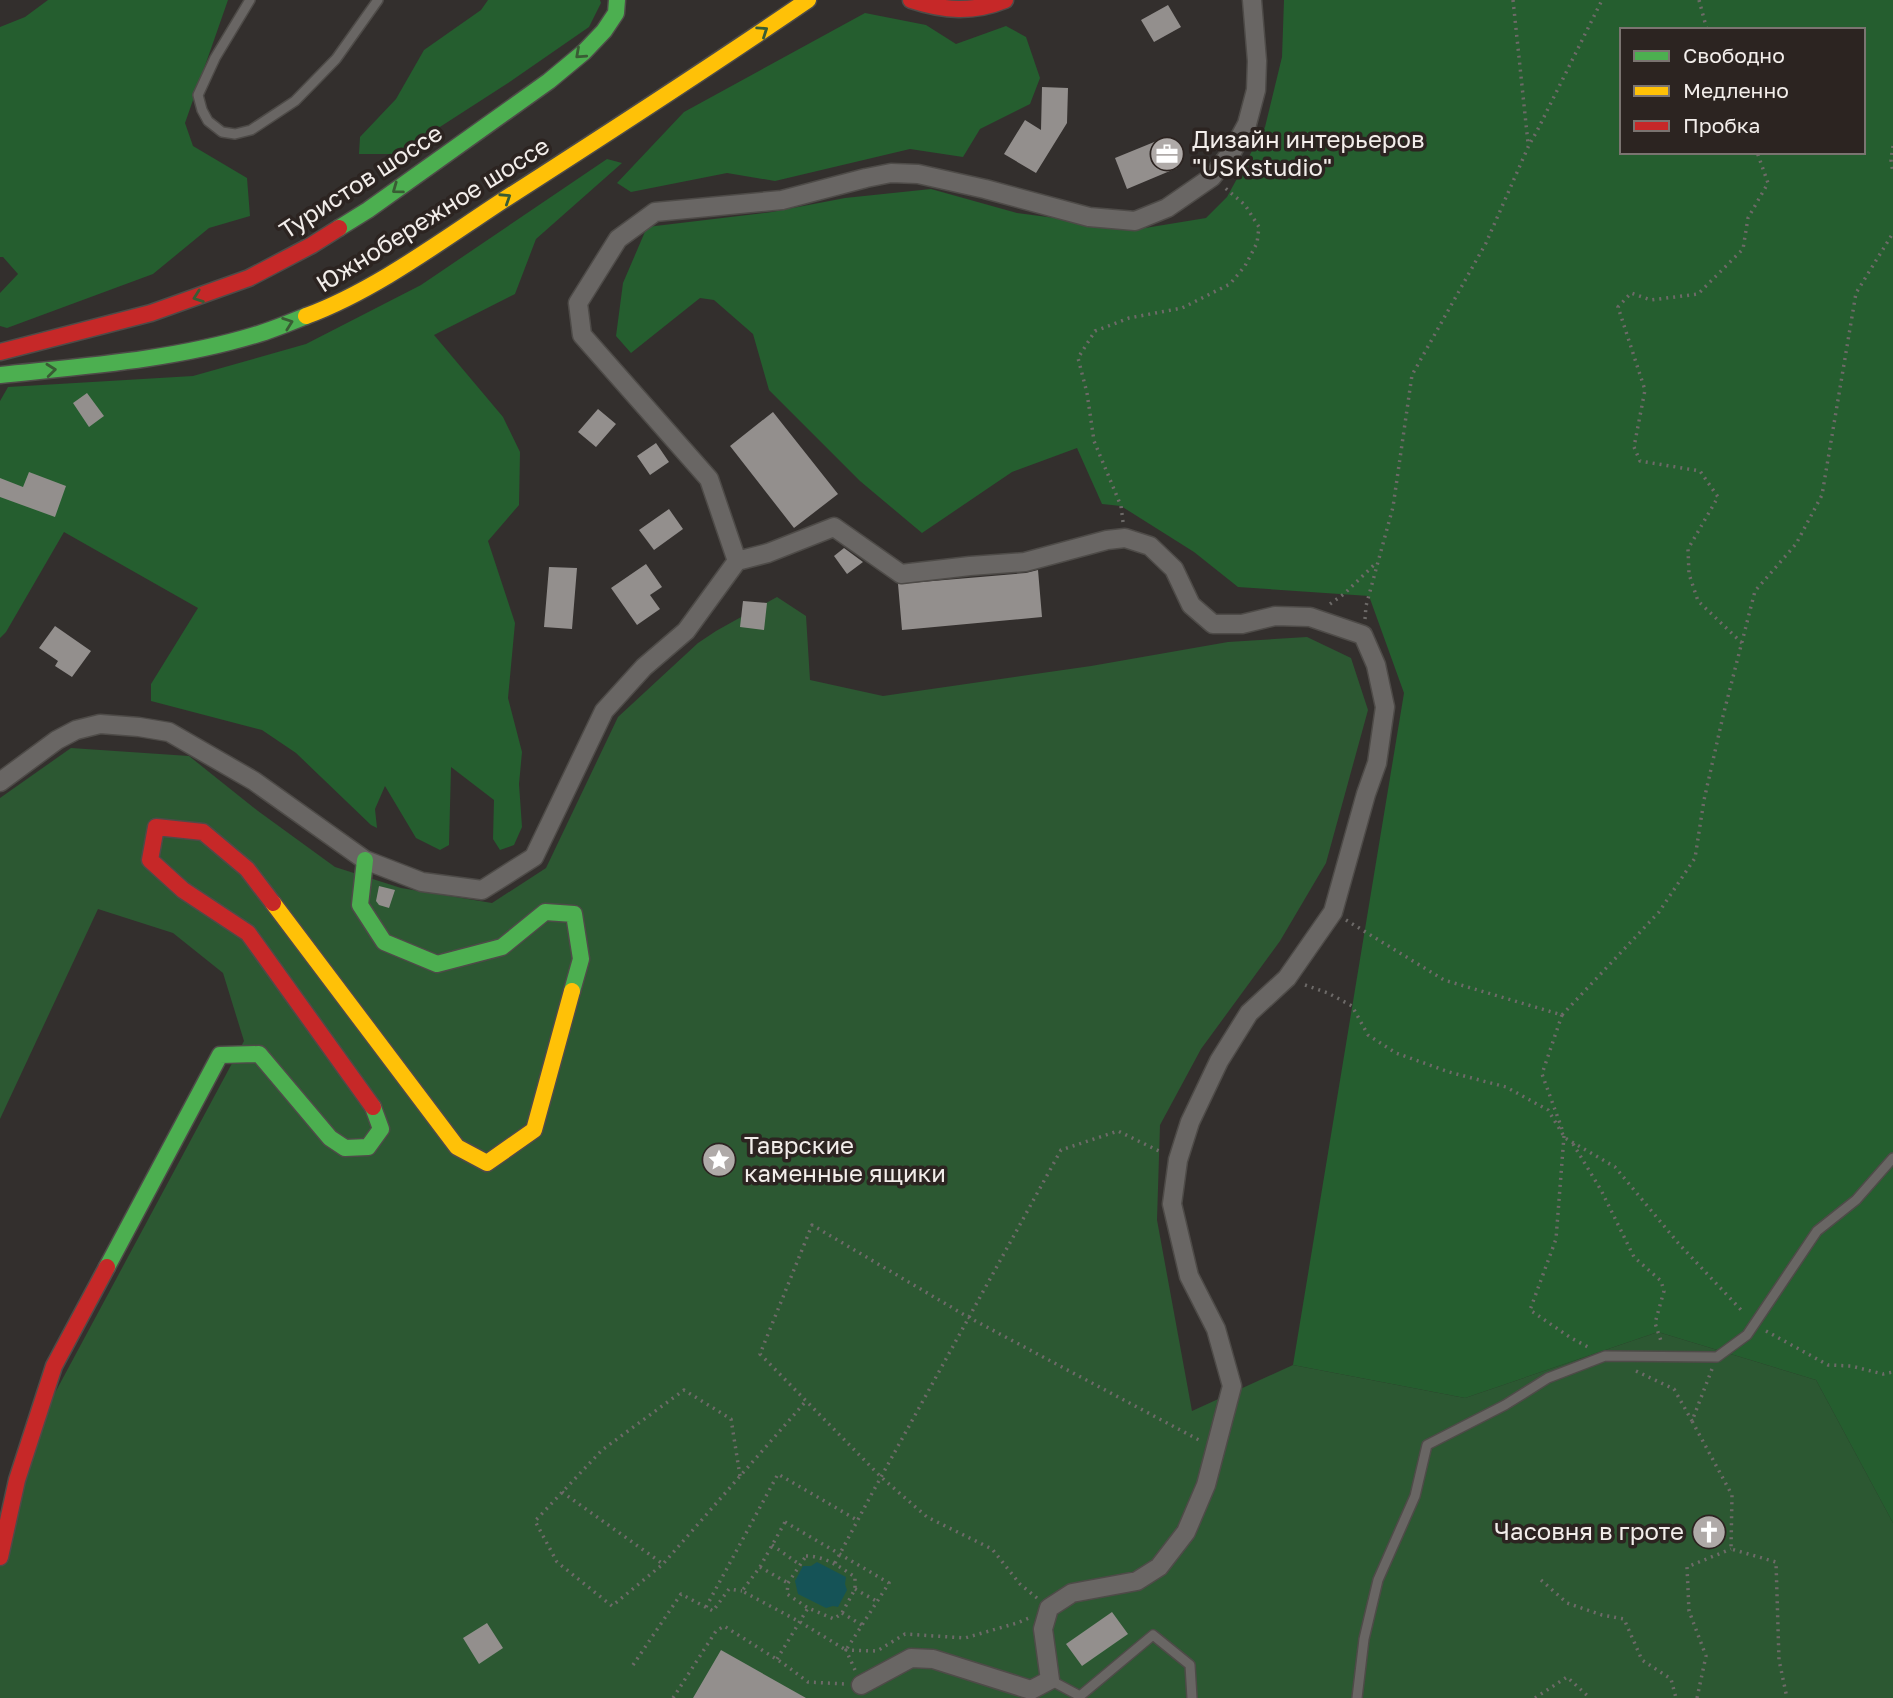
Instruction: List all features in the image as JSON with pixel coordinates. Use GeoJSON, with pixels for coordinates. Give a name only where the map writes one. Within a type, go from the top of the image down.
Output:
{"type":"FeatureCollection","features":[{"type":"Feature","properties":{"kind":"main road","name":"Туристов шоссе"},"geometry":{"type":"LineString","coordinates":[[0,352],[151,313],[249,278],[312,245],[368,210],[550,81],[604,31],[616,13],[617,0]]}},
{"type":"Feature","properties":{"kind":"main road","name":"Южнобережное шоссе"},"geometry":{"type":"LineString","coordinates":[[0,375],[102,365],[196,350],[256,335],[323,310],[386,276],[714,56],[783,0]]}},
{"type":"Feature","properties":{"kind":"main road","name":"Южнобережное шоссе"},"geometry":{"type":"LineString","coordinates":[[281,309],[319,296],[379,264],[808,0]]}},
{"type":"Feature","properties":{"kind":"main road"},"geometry":{"type":"LineString","coordinates":[[911,0],[953,12],[975,10],[1004,0]]}},
{"type":"Feature","properties":{"kind":"main road"},"geometry":{"type":"LineString","coordinates":[[0,352],[109,341]]}},
{"type":"Feature","properties":{"kind":"main road"},"geometry":{"type":"LineString","coordinates":[[0,1556],[17,1480],[54,1366],[220,1055],[259,1054],[330,1139],[345,1148],[368,1147],[381,1129],[376,1111],[248,933],[183,890],[150,860],[156,827],[203,832],[247,869],[457,1147],[488,1163],[534,1130],[581,959],[574,914],[545,912],[502,947],[438,964],[384,942],[360,905],[365,860]]}},
{"type":"Feature","properties":{"kind":"street"},"geometry":{"type":"LineString","coordinates":[[737,561],[709,479],[582,335],[578,303],[618,239],[655,212],[782,200],[891,173],[918,174],[1089,217],[1135,221],[1167,208],[1212,177],[1233,150],[1247,124],[1256,90],[1252,0]]}},
{"type":"Feature","properties":{"kind":"street"},"geometry":{"type":"LineString","coordinates":[[0,782],[57,740],[76,730],[100,724],[169,732],[254,781],[365,860],[422,881],[482,890],[534,857],[604,711],[644,667],[686,631],[737,561],[768,553],[834,527],[901,574],[1025,562],[1107,540],[1125,538],[1150,546],[1174,569],[1191,605],[1213,625],[1242,624],[1275,616],[1310,617],[1363,635],[1376,665],[1385,707],[1377,763],[1333,912],[1287,978],[1249,1013],[1219,1061],[1190,1122],[1178,1160],[1172,1204],[1174,1216],[1189,1276],[1216,1329],[1232,1386],[1206,1486],[1186,1532],[1159,1567],[1137,1581],[1072,1593],[1049,1608],[1043,1629],[1050,1680],[1031,1690],[933,1659],[911,1658],[861,1685]]}},
{"type":"Feature","properties":{"kind":"lane"},"geometry":{"type":"LineString","coordinates":[[250,0],[215,58],[198,95],[208,121],[222,132],[235,134],[251,130],[295,101],[336,59],[378,0]]}},
{"type":"Feature","properties":{"kind":"lane"},"geometry":{"type":"LineString","coordinates":[[1357,1698],[1364,1639],[1378,1580],[1415,1496],[1427,1445],[1505,1405],[1548,1378],[1605,1356],[1717,1357],[1747,1335],[1817,1231],[1856,1200],[1893,1158]]}},
{"type":"Feature","properties":{"kind":"lane"},"geometry":{"type":"LineString","coordinates":[[1050,1680],[1080,1696],[1153,1635],[1190,1665],[1192,1698]]}},
{"type":"Feature","properties":{"kind":"path"},"geometry":{"type":"LineString","coordinates":[[1513,0],[1529,145]]}},
{"type":"Feature","properties":{"kind":"path"},"geometry":{"type":"LineString","coordinates":[[1363,635],[1366,606],[1393,507],[1412,375],[1486,243],[1529,145],[1602,0]]}},
{"type":"Feature","properties":{"kind":"path"},"geometry":{"type":"LineString","coordinates":[[1699,0],[1706,28]]}},
{"type":"Feature","properties":{"kind":"path"},"geometry":{"type":"LineString","coordinates":[[1893,146],[1893,173]]}},
{"type":"Feature","properties":{"kind":"path"},"geometry":{"type":"LineString","coordinates":[[1742,643],[1698,601],[1689,575],[1688,549],[1718,497],[1700,471],[1640,461],[1634,447],[1645,390],[1618,307],[1631,293],[1651,300],[1698,294],[1744,249],[1748,218],[1768,183],[1758,154]]}},
{"type":"Feature","properties":{"kind":"path"},"geometry":{"type":"LineString","coordinates":[[1125,538],[1121,506],[1094,441],[1079,358],[1095,331],[1129,318],[1182,308],[1230,284],[1245,266],[1257,243],[1259,226],[1245,205],[1212,177]]}},
{"type":"Feature","properties":{"kind":"path"},"geometry":{"type":"LineString","coordinates":[[1731,1549],[1731,1494],[1674,1389],[1572,1338],[1530,1310],[1556,1239],[1565,1138],[1542,1074],[1562,1015],[1659,912],[1695,858],[1704,800],[1755,591],[1796,544],[1822,495],[1856,293],[1893,233]]}},
{"type":"Feature","properties":{"kind":"path"},"geometry":{"type":"LineString","coordinates":[[1310,617],[1344,594],[1378,561]]}},
{"type":"Feature","properties":{"kind":"path"},"geometry":{"type":"LineString","coordinates":[[1333,912],[1444,980],[1562,1015]]}},
{"type":"Feature","properties":{"kind":"path"},"geometry":{"type":"LineString","coordinates":[[1287,978],[1328,993],[1352,1006],[1368,1035],[1396,1053],[1449,1072],[1506,1087],[1548,1110],[1565,1138],[1615,1167],[1679,1244],[1739,1309],[1765,1331],[1828,1365],[1851,1366],[1883,1374],[1893,1372]]}},
{"type":"Feature","properties":{"kind":"path"},"geometry":{"type":"LineString","coordinates":[[835,1563],[1061,1150],[1118,1131],[1178,1160]]}},
{"type":"Feature","properties":{"kind":"path"},"geometry":{"type":"LineString","coordinates":[[1572,1143],[1601,1190],[1634,1257],[1661,1281],[1664,1291],[1655,1323],[1663,1345],[1672,1357]]}},
{"type":"Feature","properties":{"kind":"path"},"geometry":{"type":"LineString","coordinates":[[633,1665],[681,1594],[713,1611],[729,1590],[742,1591],[846,1650],[877,1651],[905,1634],[965,1638],[1017,1623],[1049,1608],[1020,1584],[992,1549],[927,1517],[881,1477],[760,1354],[812,1225],[968,1317],[1216,1449]]}},
{"type":"Feature","properties":{"kind":"path"},"geometry":{"type":"LineString","coordinates":[[1692,1421],[1717,1357]]}},
{"type":"Feature","properties":{"kind":"path"},"geometry":{"type":"LineString","coordinates":[[740,1476],[731,1419],[684,1390],[602,1450],[535,1521],[558,1562],[612,1606],[663,1564],[806,1401]]}},
{"type":"Feature","properties":{"kind":"path"},"geometry":{"type":"LineString","coordinates":[[706,1607],[778,1474],[857,1520]]}},
{"type":"Feature","properties":{"kind":"path"},"geometry":{"type":"LineString","coordinates":[[562,1492],[663,1564]]}},
{"type":"Feature","properties":{"kind":"path"},"geometry":{"type":"LineString","coordinates":[[742,1591],[760,1567],[785,1522],[889,1583],[846,1650]]}},
{"type":"Feature","properties":{"kind":"path"},"geometry":{"type":"LineString","coordinates":[[771,1545],[799,1564]]}},
{"type":"Feature","properties":{"kind":"path"},"geometry":{"type":"LineString","coordinates":[[1697,1698],[1706,1656],[1689,1611],[1687,1567],[1731,1549],[1776,1562],[1779,1660],[1787,1698]]}},
{"type":"Feature","properties":{"kind":"path"},"geometry":{"type":"LineString","coordinates":[[806,1556],[814,1556],[835,1563],[855,1577],[855,1589],[842,1613],[834,1619],[808,1608],[786,1594],[788,1583],[799,1564],[806,1556]]}},
{"type":"Feature","properties":{"kind":"path"},"geometry":{"type":"LineString","coordinates":[[760,1567],[788,1583]]}},
{"type":"Feature","properties":{"kind":"path"},"geometry":{"type":"LineString","coordinates":[[1541,1580],[1567,1603],[1624,1619],[1643,1660],[1671,1679],[1676,1698]]}},
{"type":"Feature","properties":{"kind":"path"},"geometry":{"type":"LineString","coordinates":[[855,1589],[878,1602]]}},
{"type":"Feature","properties":{"kind":"path"},"geometry":{"type":"LineString","coordinates":[[777,1659],[808,1608]]}},
{"type":"Feature","properties":{"kind":"path"},"geometry":{"type":"LineString","coordinates":[[842,1613],[863,1625]]}},
{"type":"Feature","properties":{"kind":"path"},"geometry":{"type":"LineString","coordinates":[[673,1698],[716,1631],[724,1626],[808,1682],[861,1685]]}},
{"type":"Feature","properties":{"kind":"path"},"geometry":{"type":"LineString","coordinates":[[1535,1698],[1567,1677],[1590,1698]]}},
{"type":"Feature","properties":{"kind":"green space"},"geometry":{"type":"Polygon","coordinates":[[[48,0],[228,0],[185,123],[193,146],[247,178],[250,216],[209,228],[153,274],[7,328],[0,326],[0,293],[18,274],[0,257],[0,27],[25,17],[48,0]]]}},
{"type":"Feature","properties":{"kind":"green space"},"geometry":{"type":"Polygon","coordinates":[[[488,0],[600,0],[601,3],[589,27],[398,154],[359,154],[360,137],[396,99],[424,50],[481,10],[488,0]]]}},
{"type":"Feature","properties":{"kind":"green space"},"geometry":{"type":"Polygon","coordinates":[[[1284,0],[1893,0],[1893,1523],[1816,1380],[1658,1332],[1465,1398],[1293,1365],[1404,693],[1369,596],[1238,587],[1194,552],[1121,506],[1102,504],[1077,448],[1012,472],[922,533],[860,481],[769,390],[753,334],[714,300],[700,298],[631,353],[616,336],[623,283],[647,227],[772,212],[845,198],[931,189],[1017,213],[1139,229],[1206,218],[1227,197],[1265,127],[1282,57],[1284,0]]]}},
{"type":"Feature","properties":{"kind":"green space"},"geometry":{"type":"Polygon","coordinates":[[[865,13],[926,25],[956,44],[1006,26],[1026,37],[1040,78],[1030,104],[980,129],[963,157],[910,149],[775,181],[727,173],[631,192],[617,183],[684,112],[865,13]]]}},
{"type":"Feature","properties":{"kind":"green space"},"geometry":{"type":"Polygon","coordinates":[[[607,159],[622,163],[536,239],[515,294],[434,335],[503,417],[520,452],[519,505],[488,541],[515,623],[508,698],[522,752],[519,784],[522,827],[514,845],[500,850],[493,839],[494,800],[451,767],[449,845],[440,850],[416,838],[385,786],[375,809],[377,828],[296,753],[262,730],[151,701],[151,684],[198,608],[64,532],[0,638],[0,401],[8,387],[193,376],[306,344],[421,285],[607,159]]]}},
{"type":"Feature","properties":{"kind":"green space"},"geometry":{"type":"Polygon","coordinates":[[[777,597],[806,616],[810,680],[883,696],[1091,666],[1228,642],[1307,637],[1351,658],[1368,710],[1326,863],[1280,941],[1201,1049],[1160,1125],[1157,1220],[1192,1411],[1293,1365],[1465,1398],[1658,1332],[1816,1380],[1893,1523],[1893,1698],[0,1698],[0,1528],[42,1417],[244,1041],[223,973],[173,933],[98,909],[0,1119],[0,798],[71,748],[189,756],[335,867],[401,888],[492,903],[546,868],[618,717],[698,643],[777,597]]]}},
{"type":"Feature","properties":{"kind":"water"},"geometry":{"type":"Polygon","coordinates":[[[817,1562],[846,1577],[847,1590],[838,1607],[826,1608],[798,1594],[795,1581],[803,1566],[811,1566],[817,1562]]]}},
{"type":"Feature","properties":{"kind":"building"},"geometry":{"type":"Polygon","coordinates":[[[1168,5],[1181,27],[1154,42],[1141,20],[1168,5]]]}},
{"type":"Feature","properties":{"kind":"building"},"geometry":{"type":"Polygon","coordinates":[[[1042,87],[1068,88],[1067,123],[1036,173],[1004,154],[1025,120],[1041,130],[1042,87]]]}},
{"type":"Feature","properties":{"kind":"building"},"geometry":{"type":"Polygon","coordinates":[[[1164,138],[1177,168],[1127,189],[1115,158],[1164,138]]]}},
{"type":"Feature","properties":{"kind":"building"},"geometry":{"type":"Polygon","coordinates":[[[87,393],[104,416],[89,427],[73,403],[87,393]]]}},
{"type":"Feature","properties":{"kind":"building"},"geometry":{"type":"Polygon","coordinates":[[[598,409],[616,424],[596,447],[578,432],[598,409]]]}},
{"type":"Feature","properties":{"kind":"building"},"geometry":{"type":"Polygon","coordinates":[[[773,412],[838,494],[794,528],[730,446],[773,412]]]}},
{"type":"Feature","properties":{"kind":"building"},"geometry":{"type":"Polygon","coordinates":[[[656,443],[669,462],[650,475],[637,456],[656,443]]]}},
{"type":"Feature","properties":{"kind":"building"},"geometry":{"type":"Polygon","coordinates":[[[29,472],[66,486],[55,517],[0,497],[0,478],[23,487],[29,472]]]}},
{"type":"Feature","properties":{"kind":"building"},"geometry":{"type":"Polygon","coordinates":[[[669,509],[683,529],[654,550],[639,530],[669,509]]]}},
{"type":"Feature","properties":{"kind":"building"},"geometry":{"type":"Polygon","coordinates":[[[844,548],[863,562],[847,574],[834,556],[844,548]]]}},
{"type":"Feature","properties":{"kind":"building"},"geometry":{"type":"Polygon","coordinates":[[[646,564],[662,587],[650,595],[660,609],[637,625],[611,588],[646,564]]]}},
{"type":"Feature","properties":{"kind":"building"},"geometry":{"type":"Polygon","coordinates":[[[549,567],[577,568],[572,629],[544,627],[549,567]]]}},
{"type":"Feature","properties":{"kind":"building"},"geometry":{"type":"Polygon","coordinates":[[[1038,570],[1042,617],[902,630],[898,584],[1038,570]]]}},
{"type":"Feature","properties":{"kind":"building"},"geometry":{"type":"Polygon","coordinates":[[[743,601],[767,603],[764,630],[740,627],[743,601]]]}},
{"type":"Feature","properties":{"kind":"building"},"geometry":{"type":"Polygon","coordinates":[[[55,626],[91,651],[72,677],[55,666],[58,661],[39,648],[55,626]]]}},
{"type":"Feature","properties":{"kind":"building"},"geometry":{"type":"Polygon","coordinates":[[[379,886],[395,890],[389,908],[376,901],[379,886]]]}},
{"type":"Feature","properties":{"kind":"building"},"geometry":{"type":"Polygon","coordinates":[[[1112,1612],[1128,1634],[1082,1666],[1066,1644],[1112,1612]]]}},
{"type":"Feature","properties":{"kind":"building"},"geometry":{"type":"Polygon","coordinates":[[[487,1623],[503,1648],[479,1664],[463,1638],[487,1623]]]}},
{"type":"Feature","properties":{"kind":"building"},"geometry":{"type":"Polygon","coordinates":[[[721,1650],[806,1698],[693,1698],[721,1650]]]}},
{"type":"Feature","properties":{"kind":"traffic: fast"},"geometry":{"type":"LineString","coordinates":[[339,228],[549,81],[604,31],[616,13],[617,0]]}},
{"type":"Feature","properties":{"kind":"traffic: fast"},"geometry":{"type":"LineString","coordinates":[[0,375],[193,351],[255,335],[306,316]]}},
{"type":"Feature","properties":{"kind":"traffic: fast"},"geometry":{"type":"LineString","coordinates":[[365,860],[360,905],[384,942],[437,964],[502,947],[545,912],[574,914],[581,959],[572,991]]}},
{"type":"Feature","properties":{"kind":"traffic: fast"},"geometry":{"type":"LineString","coordinates":[[107,1267],[220,1055],[259,1054],[330,1138],[345,1148],[368,1147],[381,1129],[373,1107]]}},
{"type":"Feature","properties":{"kind":"traffic: slow"},"geometry":{"type":"LineString","coordinates":[[306,316],[357,293],[407,264],[808,0]]}},
{"type":"Feature","properties":{"kind":"traffic: slow"},"geometry":{"type":"LineString","coordinates":[[273,903],[457,1147],[487,1163],[534,1130],[572,991]]}},
{"type":"Feature","properties":{"kind":"traffic: jam"},"geometry":{"type":"LineString","coordinates":[[911,0],[958,9],[981,7],[1005,0]]}},
{"type":"Feature","properties":{"kind":"traffic: jam"},"geometry":{"type":"LineString","coordinates":[[0,352],[151,313],[249,278],[339,228]]}},
{"type":"Feature","properties":{"kind":"traffic: jam"},"geometry":{"type":"LineString","coordinates":[[273,903],[247,869],[203,832],[156,827],[150,860],[183,890],[248,933],[373,1107]]}},
{"type":"Feature","properties":{"kind":"traffic: jam"},"geometry":{"type":"LineString","coordinates":[[0,1557],[17,1480],[54,1366],[107,1267]]}},
{"type":"Feature","properties":{"kind":"place","name":"Дизайн интерьеров \"USKstudio\""},"geometry":{"type":"Point","coordinates":[1167,154]}},
{"type":"Feature","properties":{"kind":"place","name":"Таврские каменные ящики"},"geometry":{"type":"Point","coordinates":[719,1160]}},
{"type":"Feature","properties":{"kind":"place","name":"Часовня в гроте"},"geometry":{"type":"Point","coordinates":[1709,1532]}}]}
